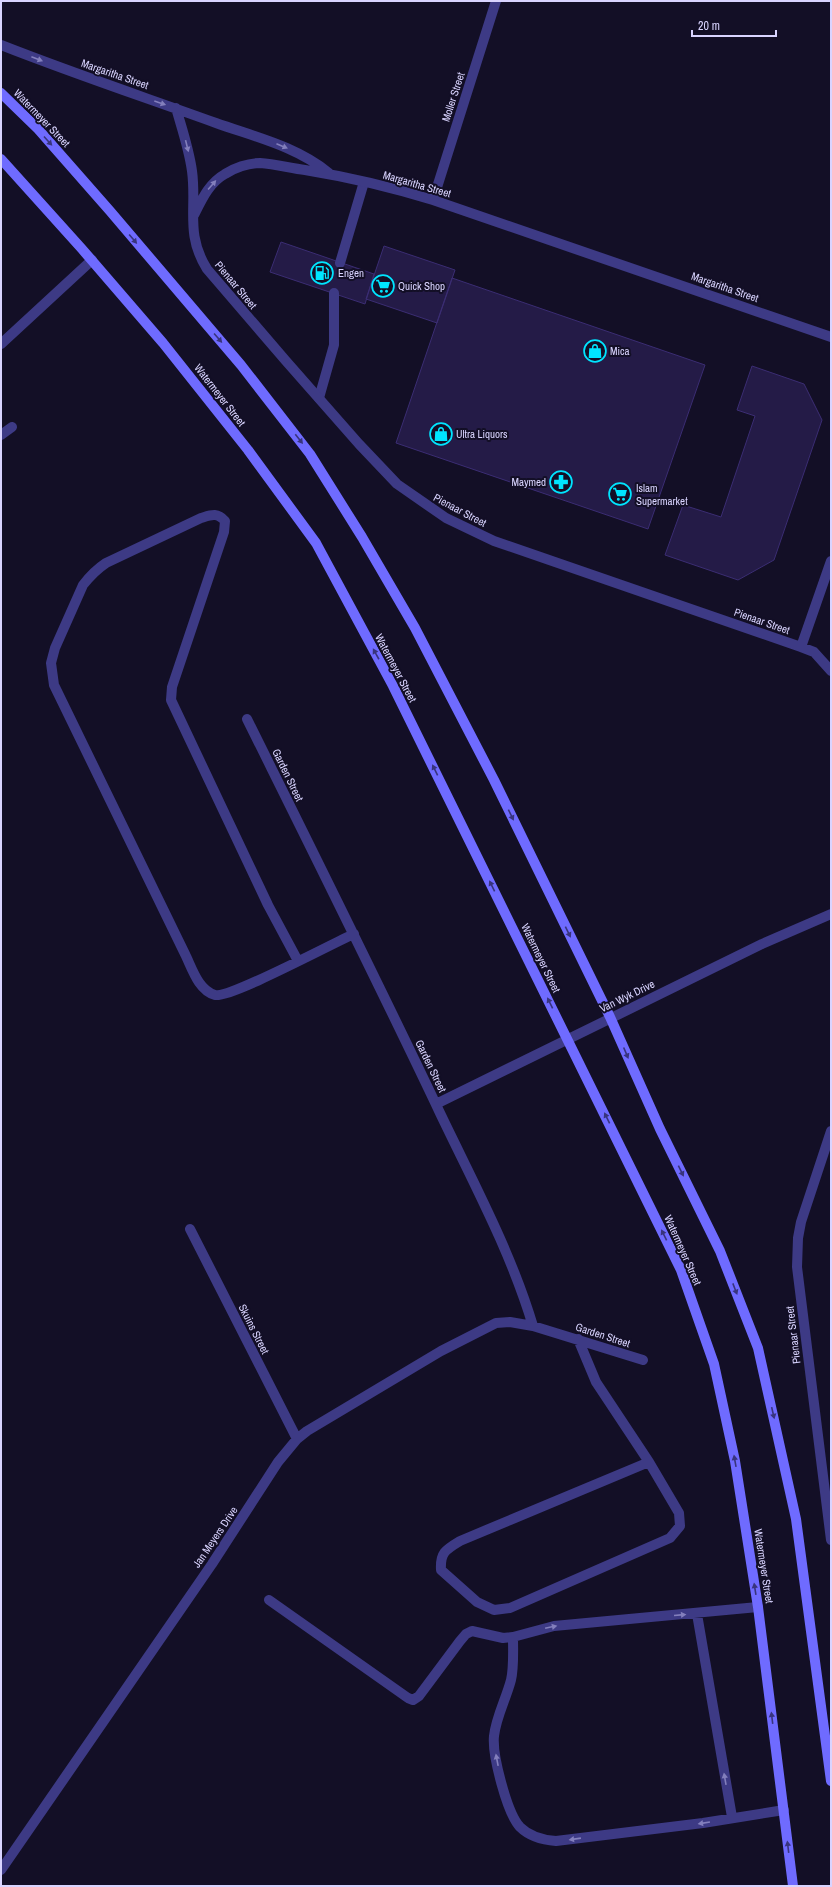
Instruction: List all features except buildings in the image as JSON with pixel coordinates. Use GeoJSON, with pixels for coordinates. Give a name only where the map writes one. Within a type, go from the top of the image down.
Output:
{"type":"FeatureCollection","features":[{"type":"Feature","properties":{"kind":"main road","name":"Watermeyer Street"},"geometry":{"type":"LineString","coordinates":[[1,93],[38,129],[241,364],[310,454],[362,537],[422,642],[494,780],[610,1017],[660,1129],[720,1251],[758,1348],[796,1519],[831,1781]]}},
{"type":"Feature","properties":{"kind":"main road","name":"Watermeyer Street"},"geometry":{"type":"LineString","coordinates":[[1,159],[92,260],[163,343],[243,444],[316,543],[393,686],[681,1270],[714,1364],[735,1461],[758,1607],[793,1886]]}},
{"type":"Feature","properties":{"kind":"street","name":"Moller Street"},"geometry":{"type":"LineString","coordinates":[[433,200],[496,1]]}},
{"type":"Feature","properties":{"kind":"street","name":"Margaritha Street"},"geometry":{"type":"LineString","coordinates":[[1,45],[63,69],[285,147],[319,165],[331,174],[396,188],[433,200],[831,337]]}},
{"type":"Feature","properties":{"kind":"street","name":"Pienaar Street"},"geometry":{"type":"LineString","coordinates":[[176,108],[188,149],[192,171],[192,218],[195,245],[200,258],[207,269],[359,444],[397,484],[424,504],[494,541],[814,652],[831,671]]}},
{"type":"Feature","properties":{"kind":"street"},"geometry":{"type":"LineString","coordinates":[[192,218],[211,185],[219,178],[235,169],[259,163],[331,174]]}},
{"type":"Feature","properties":{"kind":"street"},"geometry":{"type":"LineString","coordinates":[[340,263],[364,182]]}},
{"type":"Feature","properties":{"kind":"street"},"geometry":{"type":"LineString","coordinates":[[1,344],[92,260]]}},
{"type":"Feature","properties":{"kind":"street"},"geometry":{"type":"LineString","coordinates":[[319,398],[334,345],[334,293]]}},
{"type":"Feature","properties":{"kind":"street"},"geometry":{"type":"LineString","coordinates":[[1,435],[12,427]]}},
{"type":"Feature","properties":{"kind":"street"},"geometry":{"type":"LineString","coordinates":[[298,961],[268,905],[171,700],[172,687],[224,532],[225,521],[215,514],[201,518],[106,563],[95,571],[82,585],[51,663],[51,672],[54,685],[97,775],[200,983],[205,990],[215,995],[229,993],[298,961],[354,934]]}},
{"type":"Feature","properties":{"kind":"street"},"geometry":{"type":"LineString","coordinates":[[802,648],[831,561]]}},
{"type":"Feature","properties":{"kind":"street","name":"Garden Street"},"geometry":{"type":"LineString","coordinates":[[247,719],[354,934],[436,1104],[523,1292],[533,1326],[642,1360]]}},
{"type":"Feature","properties":{"kind":"street","name":"Van Wyk Drive"},"geometry":{"type":"LineString","coordinates":[[436,1104],[610,1017],[762,944],[831,914]]}},
{"type":"Feature","properties":{"kind":"street","name":"Pienaar Street"},"geometry":{"type":"LineString","coordinates":[[831,1131],[801,1222],[798,1238],[797,1267],[831,1540]]}},
{"type":"Feature","properties":{"kind":"street","name":"Skuins Street"},"geometry":{"type":"LineString","coordinates":[[190,1229],[297,1439]]}},
{"type":"Feature","properties":{"kind":"street","name":"Jan Meyers Drive"},"geometry":{"type":"LineString","coordinates":[[1,1870],[212,1564],[278,1462],[297,1439],[307,1431],[362,1397],[490,1325],[510,1322],[533,1326]]}},
{"type":"Feature","properties":{"kind":"street"},"geometry":{"type":"LineString","coordinates":[[578,1339],[596,1382],[649,1462],[679,1513],[680,1526],[670,1538],[510,1608],[494,1610],[477,1602],[441,1570],[440,1559],[446,1549],[460,1541],[649,1462]]}},
{"type":"Feature","properties":{"kind":"street"},"geometry":{"type":"LineString","coordinates":[[269,1600],[408,1698],[413,1700],[419,1696],[466,1634],[477,1631],[492,1636],[513,1637],[554,1626],[697,1614],[758,1607]]}},
{"type":"Feature","properties":{"kind":"street"},"geometry":{"type":"LineString","coordinates":[[697,1614],[732,1817]]}},
{"type":"Feature","properties":{"kind":"street"},"geometry":{"type":"LineString","coordinates":[[513,1637],[511,1680],[498,1719],[494,1743],[506,1801],[519,1826],[528,1834],[540,1839],[556,1841],[703,1823],[732,1817],[784,1810]]}},
{"type":"Feature","properties":{"kind":"place","name":"Engen"},"geometry":{"type":"Point","coordinates":[322,273]}},
{"type":"Feature","properties":{"kind":"place","name":"Quick Shop"},"geometry":{"type":"Point","coordinates":[383,286]}},
{"type":"Feature","properties":{"kind":"place","name":"Mica"},"geometry":{"type":"Point","coordinates":[595,351]}},
{"type":"Feature","properties":{"kind":"place","name":"Ultra Liquors"},"geometry":{"type":"Point","coordinates":[441,434]}},
{"type":"Feature","properties":{"kind":"place","name":"Maymed"},"geometry":{"type":"Point","coordinates":[561,482]}},
{"type":"Feature","properties":{"kind":"place","name":"Islam Supermarket"},"geometry":{"type":"Point","coordinates":[620,494]}}]}
